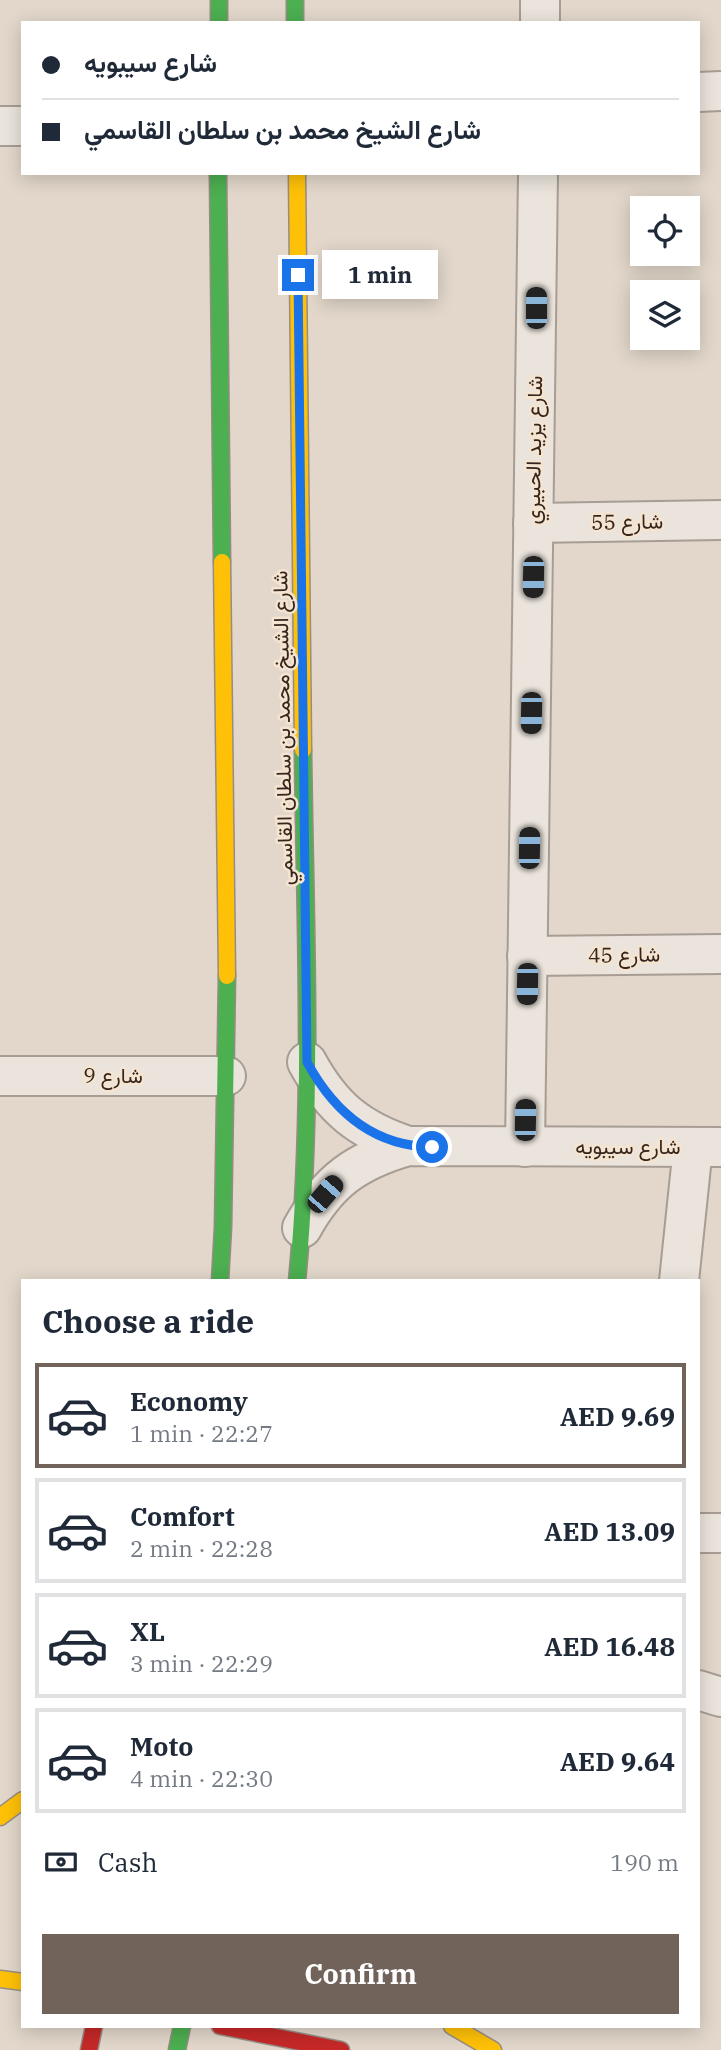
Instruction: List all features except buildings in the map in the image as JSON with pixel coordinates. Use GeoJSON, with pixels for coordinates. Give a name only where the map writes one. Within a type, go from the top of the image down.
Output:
{"type":"FeatureCollection","features":[{"type":"Feature","properties":{"kind":"main road"},"geometry":{"type":"LineString","coordinates":[[219,0],[219,21]]}},
{"type":"Feature","properties":{"kind":"main road"},"geometry":{"type":"LineString","coordinates":[[295,0],[295,21]]}},
{"type":"Feature","properties":{"kind":"main road"},"geometry":{"type":"LineString","coordinates":[[218,175],[226,1076],[220,1279]]}},
{"type":"Feature","properties":{"kind":"main road","name":"شارع الشيخ محمد بن سلطان القاسمي"},"geometry":{"type":"LineString","coordinates":[[297,175],[307,1062],[302,1228],[297,1279]]}},
{"type":"Feature","properties":{"kind":"main road"},"geometry":{"type":"LineString","coordinates":[[0,1817],[21,1801]]}},
{"type":"Feature","properties":{"kind":"main road"},"geometry":{"type":"LineString","coordinates":[[0,1979],[21,1983]]}},
{"type":"Feature","properties":{"kind":"main road"},"geometry":{"type":"LineString","coordinates":[[89,2050],[94,2028]]}},
{"type":"Feature","properties":{"kind":"main road"},"geometry":{"type":"LineString","coordinates":[[177,2050],[182,2028]]}},
{"type":"Feature","properties":{"kind":"main road"},"geometry":{"type":"LineString","coordinates":[[230,2028],[341,2050]]}},
{"type":"Feature","properties":{"kind":"main road"},"geometry":{"type":"LineString","coordinates":[[455,2028],[493,2050]]}},
{"type":"Feature","properties":{"kind":"street"},"geometry":{"type":"LineString","coordinates":[[540,0],[540,21]]}},
{"type":"Feature","properties":{"kind":"street"},"geometry":{"type":"LineString","coordinates":[[700,92],[721,91]]}},
{"type":"Feature","properties":{"kind":"street"},"geometry":{"type":"LineString","coordinates":[[0,126],[21,126]]}},
{"type":"Feature","properties":{"kind":"street","name":"شارع يزيد الحبيري"},"geometry":{"type":"LineString","coordinates":[[525,1147],[538,175]]}},
{"type":"Feature","properties":{"kind":"street","name":"شارع 55"},"geometry":{"type":"LineString","coordinates":[[533,523],[721,520]]}},
{"type":"Feature","properties":{"kind":"street","name":"شارع 45"},"geometry":{"type":"LineString","coordinates":[[527,956],[721,954]]}},
{"type":"Feature","properties":{"kind":"street","name":"شارع سيبويه"},"geometry":{"type":"LineString","coordinates":[[307,1062],[320,1086],[337,1107],[382,1138],[408,1146],[707,1147]]}},
{"type":"Feature","properties":{"kind":"street","name":"شارع 9"},"geometry":{"type":"LineString","coordinates":[[0,1076],[226,1076]]}},
{"type":"Feature","properties":{"kind":"street","name":"شارع سيبويه"},"geometry":{"type":"LineString","coordinates":[[302,1228],[315,1204],[334,1183],[356,1166],[381,1154],[408,1146]]}},
{"type":"Feature","properties":{"kind":"street"},"geometry":{"type":"LineString","coordinates":[[679,1279],[707,1147]]}},
{"type":"Feature","properties":{"kind":"street"},"geometry":{"type":"LineString","coordinates":[[700,1533],[721,1533]]}},
{"type":"Feature","properties":{"kind":"street"},"geometry":{"type":"LineString","coordinates":[[700,1691],[721,1697]]}},
{"type":"Feature","properties":{"kind":"traffic: fast"},"geometry":{"type":"LineString","coordinates":[[219,0],[219,21]]}},
{"type":"Feature","properties":{"kind":"traffic: fast"},"geometry":{"type":"LineString","coordinates":[[295,0],[295,21]]}},
{"type":"Feature","properties":{"kind":"traffic: fast"},"geometry":{"type":"LineString","coordinates":[[218,175],[222,562]]}},
{"type":"Feature","properties":{"kind":"traffic: fast"},"geometry":{"type":"LineString","coordinates":[[297,1279],[307,1082],[303,750]]}},
{"type":"Feature","properties":{"kind":"traffic: fast"},"geometry":{"type":"LineString","coordinates":[[220,1279],[227,976]]}},
{"type":"Feature","properties":{"kind":"traffic: fast"},"geometry":{"type":"LineString","coordinates":[[177,2050],[182,2028]]}},
{"type":"Feature","properties":{"kind":"traffic: slow"},"geometry":{"type":"LineString","coordinates":[[297,175],[303,750]]}},
{"type":"Feature","properties":{"kind":"traffic: slow"},"geometry":{"type":"LineString","coordinates":[[222,562],[227,976]]}},
{"type":"Feature","properties":{"kind":"traffic: slow"},"geometry":{"type":"LineString","coordinates":[[0,1817],[21,1801]]}},
{"type":"Feature","properties":{"kind":"traffic: slow"},"geometry":{"type":"LineString","coordinates":[[0,1979],[21,1982]]}},
{"type":"Feature","properties":{"kind":"traffic: slow"},"geometry":{"type":"LineString","coordinates":[[455,2028],[493,2050]]}},
{"type":"Feature","properties":{"kind":"traffic: jam"},"geometry":{"type":"LineString","coordinates":[[89,2050],[94,2028]]}},
{"type":"Feature","properties":{"kind":"traffic: jam"},"geometry":{"type":"LineString","coordinates":[[230,2028],[341,2050]]}},
{"type":"Feature","properties":{"kind":"route"},"geometry":{"type":"LineString","coordinates":[[298,275],[307,1062],[320,1086],[337,1107],[359,1124],[382,1138],[408,1146],[432,1147]]}}]}
